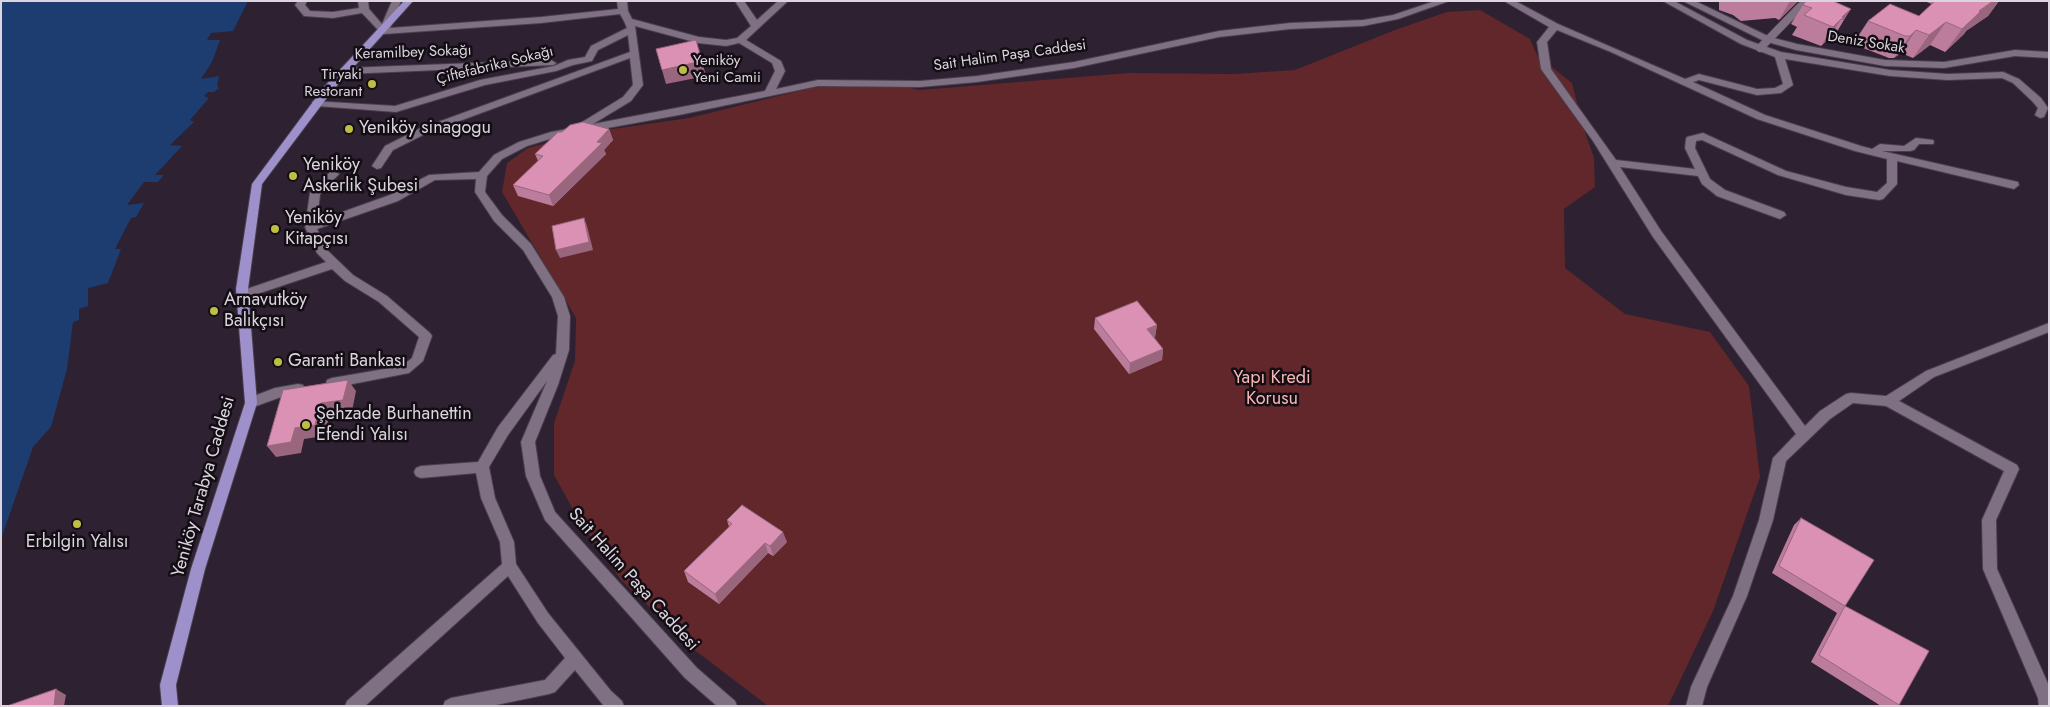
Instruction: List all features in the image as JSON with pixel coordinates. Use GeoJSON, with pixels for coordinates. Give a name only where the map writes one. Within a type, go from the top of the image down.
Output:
{"type":"FeatureCollection","features":[{"type":"Feature","properties":{"kind":"main road","name":"Yeniköy Tarabya Caddesi"},"geometry":{"type":"LineString","coordinates":[[170,706],[168,685],[196,578],[251,403],[242,296],[257,184],[317,103],[384,31],[409,1]]}},
{"type":"Feature","properties":{"kind":"street"},"geometry":{"type":"LineString","coordinates":[[303,1],[300,5],[307,14],[333,14],[364,5],[384,31]]}},
{"type":"Feature","properties":{"kind":"street"},"geometry":{"type":"LineString","coordinates":[[384,31],[397,1]]}},
{"type":"Feature","properties":{"kind":"street"},"geometry":{"type":"LineString","coordinates":[[739,1],[755,25]]}},
{"type":"Feature","properties":{"kind":"street"},"geometry":{"type":"LineString","coordinates":[[606,64],[588,59],[594,48],[631,25],[698,40],[726,43],[740,40],[784,1]]}},
{"type":"Feature","properties":{"kind":"street","name":"Sait Halim Paşa Caddesi"},"geometry":{"type":"LineString","coordinates":[[729,706],[690,673],[550,516],[533,476],[528,442],[552,385],[562,350],[564,316],[558,297],[527,247],[498,218],[480,192],[482,175],[498,158],[523,144],[551,135],[679,112],[818,83],[920,84],[977,79],[1074,65],[1219,34],[1290,26],[1363,23],[1396,17],[1445,1]]}},
{"type":"Feature","properties":{"kind":"street"},"geometry":{"type":"LineString","coordinates":[[1508,1],[1555,26],[1614,50],[1761,117],[1892,157],[2014,185]]}},
{"type":"Feature","properties":{"kind":"street"},"geometry":{"type":"LineString","coordinates":[[1667,1],[1744,42],[1779,55],[1890,73],[1948,77],[2003,75],[2016,81],[2037,100],[2043,108],[2040,115]]}},
{"type":"Feature","properties":{"kind":"street","name":"Deniz Sokak"},"geometry":{"type":"LineString","coordinates":[[1687,1],[1767,39],[1834,54],[1907,65],[1944,65],[2015,53],[2049,55]]}},
{"type":"Feature","properties":{"kind":"street"},"geometry":{"type":"LineString","coordinates":[[384,31],[541,20],[622,6],[631,25]]}},
{"type":"Feature","properties":{"kind":"street","name":"Sait Halim Paşa Caddesi"},"geometry":{"type":"LineString","coordinates":[[578,130],[627,98],[638,85],[631,25]]}},
{"type":"Feature","properties":{"kind":"street"},"geometry":{"type":"LineString","coordinates":[[1555,26],[1542,42],[1546,69],[1612,163],[1657,234],[1804,435]]}},
{"type":"Feature","properties":{"kind":"street"},"geometry":{"type":"LineString","coordinates":[[740,40],[776,61],[780,71],[768,94]]}},
{"type":"Feature","properties":{"kind":"street"},"geometry":{"type":"LineString","coordinates":[[377,166],[389,148],[423,131],[635,53]]}},
{"type":"Feature","properties":{"kind":"street"},"geometry":{"type":"LineString","coordinates":[[1684,82],[1699,77],[1757,92],[1778,91],[1788,84],[1779,55]]}},
{"type":"Feature","properties":{"kind":"street","name":"Çiftefabrika Sokağı"},"geometry":{"type":"LineString","coordinates":[[317,103],[396,109],[483,82],[556,68],[571,62],[588,59]]}},
{"type":"Feature","properties":{"kind":"street","name":"Keramilbey Sokağı"},"geometry":{"type":"LineString","coordinates":[[346,71],[571,62]]}},
{"type":"Feature","properties":{"kind":"street"},"geometry":{"type":"LineString","coordinates":[[1780,215],[1721,193],[1706,182],[1690,148],[1692,138],[1703,136],[1782,173],[1846,191],[1879,196],[1892,184],[1892,157]]}},
{"type":"Feature","properties":{"kind":"street"},"geometry":{"type":"LineString","coordinates":[[1874,152],[1880,147],[1904,149],[1910,148],[1916,141],[1930,142]]}},
{"type":"Feature","properties":{"kind":"street"},"geometry":{"type":"LineString","coordinates":[[1612,163],[1702,173]]}},
{"type":"Feature","properties":{"kind":"street"},"geometry":{"type":"LineString","coordinates":[[251,403],[280,392],[405,370],[417,361],[426,336],[383,299],[349,278],[334,264],[323,253],[311,227],[314,193],[334,174]]}},
{"type":"Feature","properties":{"kind":"street"},"geometry":{"type":"LineString","coordinates":[[311,227],[394,198],[433,177],[482,175]]}},
{"type":"Feature","properties":{"kind":"street"},"geometry":{"type":"LineString","coordinates":[[242,296],[334,264]]}},
{"type":"Feature","properties":{"kind":"street"},"geometry":{"type":"LineString","coordinates":[[1888,401],[1930,374],[2049,327]]}},
{"type":"Feature","properties":{"kind":"street"},"geometry":{"type":"LineString","coordinates":[[562,350],[503,431],[482,467],[488,498],[507,542],[508,566],[543,618],[604,696],[616,706]]}},
{"type":"Feature","properties":{"kind":"street"},"geometry":{"type":"LineString","coordinates":[[1694,706],[1699,687],[1740,596],[1766,520],[1780,458],[1825,415],[1851,398],[1888,401],[2012,469],[1989,520],[1990,569],[2046,698],[2047,706]]}},
{"type":"Feature","properties":{"kind":"street"},"geometry":{"type":"LineString","coordinates":[[421,472],[482,467]]}},
{"type":"Feature","properties":{"kind":"street"},"geometry":{"type":"LineString","coordinates":[[353,706],[508,566]]}},
{"type":"Feature","properties":{"kind":"street"},"geometry":{"type":"LineString","coordinates":[[451,706],[549,687],[575,658]]}},
{"type":"Feature","properties":{"kind":"lane"},"geometry":{"type":"LineString","coordinates":[[1760,48],[1801,6],[1824,1]]}},
{"type":"Feature","properties":{"kind":"green space","name":"Yapı Kredi Korusu"},"geometry":{"type":"Polygon","coordinates":[[[1480,10],[1530,39],[1537,55],[1572,83],[1583,126],[1594,158],[1595,187],[1564,209],[1565,268],[1625,314],[1710,332],[1749,386],[1760,477],[1713,611],[1668,706],[768,706],[692,648],[621,580],[580,522],[554,475],[554,423],[575,361],[576,318],[502,192],[507,163],[528,148],[585,133],[689,118],[811,88],[872,80],[920,90],[1129,73],[1233,74],[1295,70],[1395,30],[1447,12],[1480,10]]]}},
{"type":"Feature","properties":{"kind":"water"},"geometry":{"type":"Polygon","coordinates":[[[1,1],[248,1],[233,31],[211,33],[207,40],[220,40],[212,62],[201,79],[219,76],[217,86],[219,88],[214,92],[208,92],[204,96],[209,98],[190,120],[194,122],[170,145],[182,146],[155,175],[164,175],[158,182],[144,182],[127,205],[144,203],[136,217],[131,218],[115,249],[121,249],[108,283],[88,288],[88,306],[79,309],[79,320],[73,322],[67,369],[51,427],[33,447],[1,539],[1,1]]]}},
{"type":"Feature","properties":{"kind":"building"},"geometry":{"type":"Polygon","coordinates":[[[1806,1],[1833,1],[1851,9],[1842,17],[1844,20],[1841,19],[1833,27],[1804,15],[1812,8],[1803,5],[1806,1]]]}},
{"type":"Feature","properties":{"kind":"building"},"geometry":{"type":"Polygon","coordinates":[[[1935,1],[1993,1],[1979,11],[1962,29],[1946,22],[1929,35],[1916,30],[1910,36],[1905,36],[1868,21],[1890,4],[1919,16],[1935,1]]]}},
{"type":"Feature","properties":{"kind":"building"},"geometry":{"type":"Polygon","coordinates":[[[696,40],[702,61],[662,70],[656,49],[696,40]]]}},
{"type":"Feature","properties":{"kind":"building"},"geometry":{"type":"Polygon","coordinates":[[[583,122],[609,129],[597,142],[602,143],[549,195],[513,185],[543,156],[535,154],[558,132],[562,132],[570,125],[583,122]]]}},
{"type":"Feature","properties":{"kind":"building"},"geometry":{"type":"Polygon","coordinates":[[[584,218],[589,242],[556,250],[552,226],[584,218]]]}},
{"type":"Feature","properties":{"kind":"building"},"geometry":{"type":"Polygon","coordinates":[[[1137,301],[1157,325],[1147,329],[1163,349],[1130,363],[1095,318],[1137,301]]]}},
{"type":"Feature","properties":{"kind":"building"},"geometry":{"type":"Polygon","coordinates":[[[348,380],[343,400],[321,403],[315,425],[295,428],[291,442],[267,446],[283,390],[348,380]]]}},
{"type":"Feature","properties":{"kind":"building"},"geometry":{"type":"Polygon","coordinates":[[[742,505],[783,532],[770,546],[765,543],[715,594],[684,571],[732,524],[727,520],[742,505]]]}},
{"type":"Feature","properties":{"kind":"building"},"geometry":{"type":"Polygon","coordinates":[[[1801,518],[1874,560],[1845,606],[1779,566],[1801,518]]]}},
{"type":"Feature","properties":{"kind":"building"},"geometry":{"type":"Polygon","coordinates":[[[1845,606],[1929,651],[1899,705],[1819,655],[1845,606]]]}},
{"type":"Feature","properties":{"kind":"building"},"geometry":{"type":"Polygon","coordinates":[[[56,689],[54,706],[7,706],[56,689]]]}},
{"type":"Feature","properties":{"kind":"place","name":"Yeniköy Yeni Camii"},"geometry":{"type":"Point","coordinates":[683,70]}},
{"type":"Feature","properties":{"kind":"place","name":"Tiryaki Restorant"},"geometry":{"type":"Point","coordinates":[372,84]}},
{"type":"Feature","properties":{"kind":"place","name":"Yeniköy sinagogu"},"geometry":{"type":"Point","coordinates":[349,129]}},
{"type":"Feature","properties":{"kind":"place","name":"Yeniköy Askerlik Şubesi"},"geometry":{"type":"Point","coordinates":[293,176]}},
{"type":"Feature","properties":{"kind":"place","name":"Yeniköy Kitapçısı"},"geometry":{"type":"Point","coordinates":[275,229]}},
{"type":"Feature","properties":{"kind":"place","name":"Arnavutköy Balıkçısı"},"geometry":{"type":"Point","coordinates":[214,311]}},
{"type":"Feature","properties":{"kind":"place","name":"Garanti Bankası"},"geometry":{"type":"Point","coordinates":[278,362]}},
{"type":"Feature","properties":{"kind":"place","name":"Şehzade Burhanettin Efendi Yalısı"},"geometry":{"type":"Point","coordinates":[306,425]}},
{"type":"Feature","properties":{"kind":"place","name":"Erbilgin Yalısı"},"geometry":{"type":"Point","coordinates":[77,524]}}]}
